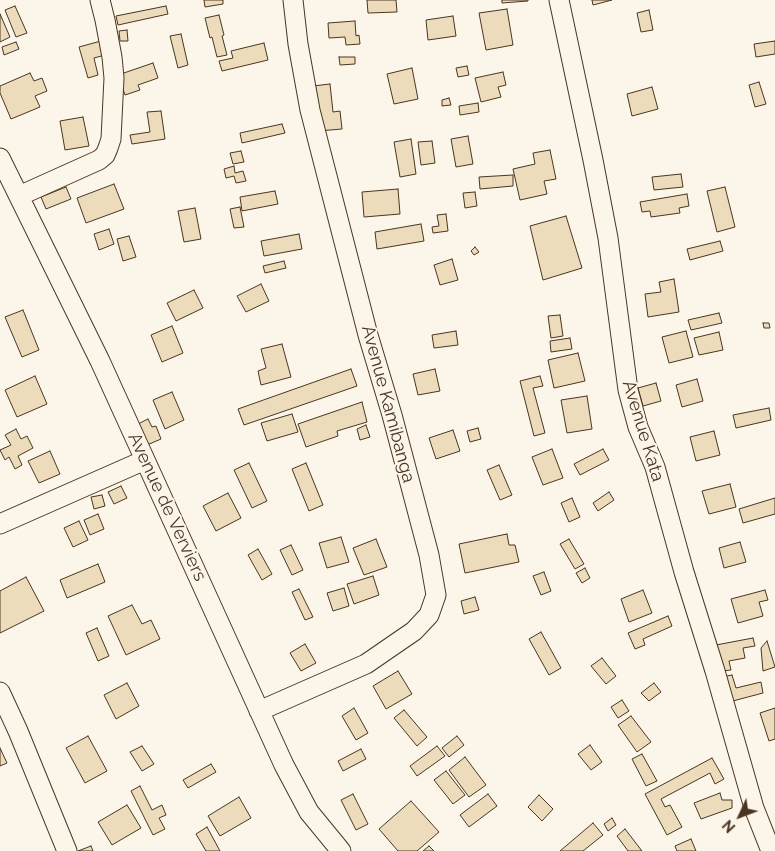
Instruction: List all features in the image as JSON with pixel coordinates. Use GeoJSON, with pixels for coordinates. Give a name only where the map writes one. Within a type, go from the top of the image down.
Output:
{"type":"FeatureCollection","features":[{"type":"Feature","properties":{"kind":"street"},"geometry":{"type":"LineString","coordinates":[[19,196],[99,160],[105,155],[108,148],[114,78],[107,29],[100,0]]}},
{"type":"Feature","properties":{"kind":"street","name":"Avenue Kamibanga"},"geometry":{"type":"LineString","coordinates":[[259,711],[366,664],[414,631],[429,615],[436,596],[428,556],[392,414],[366,326],[310,110],[292,0]]}},
{"type":"Feature","properties":{"kind":"street","name":"Avenue Kata"},"geometry":{"type":"LineString","coordinates":[[559,0],[594,160],[608,238],[628,390],[638,427],[655,467],[664,495],[670,526],[715,671],[754,808],[770,851]]}},
{"type":"Feature","properties":{"kind":"street","name":"Avenue de Verviers"},"geometry":{"type":"LineString","coordinates":[[0,158],[100,361],[284,765],[308,812],[341,851]]}},
{"type":"Feature","properties":{"kind":"street"},"geometry":{"type":"LineString","coordinates":[[0,524],[145,460]]}},
{"type":"Feature","properties":{"kind":"street"},"geometry":{"type":"LineString","coordinates":[[0,692],[67,851]]}},
{"type":"Feature","properties":{"kind":"building"},"geometry":{"type":"Polygon","coordinates":[[[204,0],[223,0],[223,4],[205,7],[204,0]]]}},
{"type":"Feature","properties":{"kind":"building"},"geometry":{"type":"Polygon","coordinates":[[[367,0],[396,0],[397,12],[368,13],[367,0]]]}},
{"type":"Feature","properties":{"kind":"building"},"geometry":{"type":"Polygon","coordinates":[[[502,0],[528,0],[528,1],[502,3],[502,0]]]}},
{"type":"Feature","properties":{"kind":"building"},"geometry":{"type":"Polygon","coordinates":[[[592,0],[612,0],[593,5],[592,0]]]}},
{"type":"Feature","properties":{"kind":"building"},"geometry":{"type":"Polygon","coordinates":[[[15,6],[27,33],[16,37],[5,10],[15,6]]]}},
{"type":"Feature","properties":{"kind":"building"},"geometry":{"type":"Polygon","coordinates":[[[166,6],[168,14],[118,25],[116,16],[166,6]]]}},
{"type":"Feature","properties":{"kind":"building"},"geometry":{"type":"Polygon","coordinates":[[[507,9],[513,45],[486,50],[479,13],[507,9]]]}},
{"type":"Feature","properties":{"kind":"building"},"geometry":{"type":"Polygon","coordinates":[[[649,10],[653,30],[641,32],[637,13],[649,10]]]}},
{"type":"Feature","properties":{"kind":"building"},"geometry":{"type":"Polygon","coordinates":[[[0,14],[10,37],[0,42],[0,14]]]}},
{"type":"Feature","properties":{"kind":"building"},"geometry":{"type":"Polygon","coordinates":[[[219,15],[227,55],[217,57],[205,18],[219,15]]]}},
{"type":"Feature","properties":{"kind":"building"},"geometry":{"type":"Polygon","coordinates":[[[453,16],[456,36],[428,40],[426,20],[453,16]]]}},
{"type":"Feature","properties":{"kind":"building"},"geometry":{"type":"Polygon","coordinates":[[[355,21],[356,36],[359,35],[360,44],[346,45],[345,37],[329,38],[328,23],[355,21]]]}},
{"type":"Feature","properties":{"kind":"building"},"geometry":{"type":"Polygon","coordinates":[[[127,30],[128,41],[120,41],[119,31],[127,30]]]}},
{"type":"Feature","properties":{"kind":"building"},"geometry":{"type":"Polygon","coordinates":[[[181,34],[188,65],[178,68],[170,36],[181,34]]]}},
{"type":"Feature","properties":{"kind":"building"},"geometry":{"type":"Polygon","coordinates":[[[101,41],[105,55],[94,58],[98,75],[88,78],[79,47],[101,41]]]}},
{"type":"Feature","properties":{"kind":"building"},"geometry":{"type":"Polygon","coordinates":[[[775,41],[775,54],[756,57],[754,44],[775,41]]]}},
{"type":"Feature","properties":{"kind":"building"},"geometry":{"type":"Polygon","coordinates":[[[16,42],[19,49],[4,55],[2,47],[16,42]]]}},
{"type":"Feature","properties":{"kind":"building"},"geometry":{"type":"Polygon","coordinates":[[[264,43],[268,60],[222,71],[219,61],[233,58],[231,51],[264,43]]]}},
{"type":"Feature","properties":{"kind":"building"},"geometry":{"type":"Polygon","coordinates":[[[339,57],[355,57],[355,64],[340,65],[339,57]]]}},
{"type":"Feature","properties":{"kind":"building"},"geometry":{"type":"Polygon","coordinates":[[[153,63],[158,78],[138,85],[140,90],[125,95],[118,75],[153,63]]]}},
{"type":"Feature","properties":{"kind":"building"},"geometry":{"type":"Polygon","coordinates":[[[467,66],[469,75],[458,77],[456,68],[467,66]]]}},
{"type":"Feature","properties":{"kind":"building"},"geometry":{"type":"Polygon","coordinates":[[[412,68],[418,99],[394,104],[387,74],[412,68]]]}},
{"type":"Feature","properties":{"kind":"building"},"geometry":{"type":"Polygon","coordinates":[[[503,72],[506,85],[498,87],[501,97],[481,102],[475,78],[503,72]]]}},
{"type":"Feature","properties":{"kind":"building"},"geometry":{"type":"Polygon","coordinates":[[[30,73],[34,81],[42,78],[47,91],[35,96],[40,107],[11,119],[0,93],[0,86],[30,73]]]}},
{"type":"Feature","properties":{"kind":"building"},"geometry":{"type":"Polygon","coordinates":[[[759,82],[766,104],[755,107],[749,85],[759,82]]]}},
{"type":"Feature","properties":{"kind":"building"},"geometry":{"type":"Polygon","coordinates":[[[330,84],[333,112],[340,111],[342,129],[318,131],[313,86],[330,84]]]}},
{"type":"Feature","properties":{"kind":"building"},"geometry":{"type":"Polygon","coordinates":[[[652,87],[658,109],[632,116],[627,94],[652,87]]]}},
{"type":"Feature","properties":{"kind":"building"},"geometry":{"type":"Polygon","coordinates":[[[449,98],[451,105],[442,106],[442,100],[449,98]]]}},
{"type":"Feature","properties":{"kind":"building"},"geometry":{"type":"Polygon","coordinates":[[[478,103],[479,112],[460,115],[459,106],[478,103]]]}},
{"type":"Feature","properties":{"kind":"building"},"geometry":{"type":"Polygon","coordinates":[[[161,111],[165,139],[132,144],[130,135],[150,132],[147,112],[161,111]]]}},
{"type":"Feature","properties":{"kind":"building"},"geometry":{"type":"Polygon","coordinates":[[[83,117],[89,146],[65,150],[60,121],[83,117]]]}},
{"type":"Feature","properties":{"kind":"building"},"geometry":{"type":"Polygon","coordinates":[[[282,124],[285,133],[242,143],[240,133],[282,124]]]}},
{"type":"Feature","properties":{"kind":"building"},"geometry":{"type":"Polygon","coordinates":[[[468,136],[473,164],[456,167],[451,139],[468,136]]]}},
{"type":"Feature","properties":{"kind":"building"},"geometry":{"type":"Polygon","coordinates":[[[411,139],[416,174],[400,177],[394,142],[411,139]]]}},
{"type":"Feature","properties":{"kind":"building"},"geometry":{"type":"Polygon","coordinates":[[[432,141],[435,163],[421,165],[418,142],[432,141]]]}},
{"type":"Feature","properties":{"kind":"building"},"geometry":{"type":"Polygon","coordinates":[[[550,150],[556,179],[544,181],[547,194],[520,200],[513,169],[535,164],[533,153],[550,150]]]}},
{"type":"Feature","properties":{"kind":"building"},"geometry":{"type":"Polygon","coordinates":[[[241,151],[244,162],[233,164],[230,153],[241,151]]]}},
{"type":"Feature","properties":{"kind":"building"},"geometry":{"type":"Polygon","coordinates":[[[234,166],[235,173],[243,171],[246,181],[236,183],[234,176],[226,178],[224,169],[234,166]]]}},
{"type":"Feature","properties":{"kind":"building"},"geometry":{"type":"Polygon","coordinates":[[[681,174],[683,187],[654,190],[652,177],[681,174]]]}},
{"type":"Feature","properties":{"kind":"building"},"geometry":{"type":"Polygon","coordinates":[[[513,175],[513,186],[480,189],[479,177],[513,175]]]}},
{"type":"Feature","properties":{"kind":"building"},"geometry":{"type":"Polygon","coordinates":[[[114,184],[124,209],[86,223],[77,198],[114,184]]]}},
{"type":"Feature","properties":{"kind":"building"},"geometry":{"type":"Polygon","coordinates":[[[66,187],[71,199],[46,209],[41,197],[66,187]]]}},
{"type":"Feature","properties":{"kind":"building"},"geometry":{"type":"Polygon","coordinates":[[[725,187],[735,227],[717,232],[707,191],[725,187]]]}},
{"type":"Feature","properties":{"kind":"building"},"geometry":{"type":"Polygon","coordinates":[[[398,189],[400,214],[364,217],[362,192],[398,189]]]}},
{"type":"Feature","properties":{"kind":"building"},"geometry":{"type":"Polygon","coordinates":[[[275,191],[278,204],[242,211],[240,197],[275,191]]]}},
{"type":"Feature","properties":{"kind":"building"},"geometry":{"type":"Polygon","coordinates":[[[475,192],[477,206],[465,208],[463,193],[475,192]]]}},
{"type":"Feature","properties":{"kind":"building"},"geometry":{"type":"Polygon","coordinates":[[[687,194],[689,206],[679,208],[680,213],[651,217],[650,211],[642,212],[640,202],[687,194]]]}},
{"type":"Feature","properties":{"kind":"building"},"geometry":{"type":"Polygon","coordinates":[[[240,207],[244,227],[234,228],[230,209],[240,207]]]}},
{"type":"Feature","properties":{"kind":"building"},"geometry":{"type":"Polygon","coordinates":[[[195,208],[201,239],[184,242],[178,211],[195,208]]]}},
{"type":"Feature","properties":{"kind":"building"},"geometry":{"type":"Polygon","coordinates":[[[446,214],[448,231],[433,233],[432,227],[439,226],[437,215],[446,214]]]}},
{"type":"Feature","properties":{"kind":"building"},"geometry":{"type":"Polygon","coordinates":[[[566,216],[582,268],[543,280],[530,226],[566,216]]]}},
{"type":"Feature","properties":{"kind":"building"},"geometry":{"type":"Polygon","coordinates":[[[421,224],[424,241],[377,249],[375,232],[421,224]]]}},
{"type":"Feature","properties":{"kind":"building"},"geometry":{"type":"Polygon","coordinates":[[[109,229],[114,244],[99,250],[94,234],[109,229]]]}},
{"type":"Feature","properties":{"kind":"building"},"geometry":{"type":"Polygon","coordinates":[[[299,234],[302,249],[264,256],[261,241],[299,234]]]}},
{"type":"Feature","properties":{"kind":"building"},"geometry":{"type":"Polygon","coordinates":[[[129,236],[136,257],[123,261],[117,239],[129,236]]]}},
{"type":"Feature","properties":{"kind":"building"},"geometry":{"type":"Polygon","coordinates":[[[720,241],[723,251],[690,260],[687,249],[720,241]]]}},
{"type":"Feature","properties":{"kind":"building"},"geometry":{"type":"Polygon","coordinates":[[[475,247],[479,252],[474,255],[471,251],[475,247]]]}},
{"type":"Feature","properties":{"kind":"building"},"geometry":{"type":"Polygon","coordinates":[[[452,259],[458,280],[440,285],[434,265],[452,259]]]}},
{"type":"Feature","properties":{"kind":"building"},"geometry":{"type":"Polygon","coordinates":[[[284,261],[286,268],[265,273],[263,266],[284,261]]]}},
{"type":"Feature","properties":{"kind":"building"},"geometry":{"type":"Polygon","coordinates":[[[674,279],[679,312],[648,317],[645,294],[661,292],[659,282],[674,279]]]}},
{"type":"Feature","properties":{"kind":"building"},"geometry":{"type":"Polygon","coordinates":[[[261,284],[269,301],[246,312],[237,296],[261,284]]]}},
{"type":"Feature","properties":{"kind":"building"},"geometry":{"type":"Polygon","coordinates":[[[194,290],[203,308],[176,321],[167,303],[194,290]]]}},
{"type":"Feature","properties":{"kind":"building"},"geometry":{"type":"Polygon","coordinates":[[[23,310],[39,350],[22,357],[5,317],[23,310]]]}},
{"type":"Feature","properties":{"kind":"building"},"geometry":{"type":"Polygon","coordinates":[[[719,313],[722,323],[691,330],[688,320],[719,313]]]}},
{"type":"Feature","properties":{"kind":"building"},"geometry":{"type":"Polygon","coordinates":[[[560,315],[563,336],[551,338],[548,316],[560,315]]]}},
{"type":"Feature","properties":{"kind":"building"},"geometry":{"type":"Polygon","coordinates":[[[763,323],[769,323],[770,328],[764,328],[763,323]]]}},
{"type":"Feature","properties":{"kind":"building"},"geometry":{"type":"Polygon","coordinates":[[[172,326],[183,353],[162,362],[151,335],[172,326]]]}},
{"type":"Feature","properties":{"kind":"building"},"geometry":{"type":"Polygon","coordinates":[[[456,331],[458,345],[434,348],[432,335],[456,331]]]}},
{"type":"Feature","properties":{"kind":"building"},"geometry":{"type":"Polygon","coordinates":[[[686,331],[693,357],[669,363],[662,337],[686,331]]]}},
{"type":"Feature","properties":{"kind":"building"},"geometry":{"type":"Polygon","coordinates":[[[719,332],[723,350],[699,355],[694,338],[719,332]]]}},
{"type":"Feature","properties":{"kind":"building"},"geometry":{"type":"Polygon","coordinates":[[[570,338],[572,349],[551,352],[550,341],[570,338]]]}},
{"type":"Feature","properties":{"kind":"building"},"geometry":{"type":"Polygon","coordinates":[[[282,344],[291,377],[261,385],[258,371],[266,368],[261,349],[282,344]]]}},
{"type":"Feature","properties":{"kind":"building"},"geometry":{"type":"Polygon","coordinates":[[[578,353],[585,381],[554,388],[548,360],[578,353]]]}},
{"type":"Feature","properties":{"kind":"building"},"geometry":{"type":"Polygon","coordinates":[[[351,369],[357,386],[244,425],[238,409],[351,369]]]}},
{"type":"Feature","properties":{"kind":"building"},"geometry":{"type":"Polygon","coordinates":[[[435,369],[440,391],[418,395],[413,374],[435,369]]]}},
{"type":"Feature","properties":{"kind":"building"},"geometry":{"type":"Polygon","coordinates":[[[35,376],[47,404],[17,417],[5,390],[35,376]]]}},
{"type":"Feature","properties":{"kind":"building"},"geometry":{"type":"Polygon","coordinates":[[[540,376],[543,386],[533,388],[545,433],[534,436],[520,381],[540,376]]]}},
{"type":"Feature","properties":{"kind":"building"},"geometry":{"type":"Polygon","coordinates":[[[697,379],[703,401],[682,407],[676,385],[697,379]]]}},
{"type":"Feature","properties":{"kind":"building"},"geometry":{"type":"Polygon","coordinates":[[[656,383],[661,401],[643,406],[638,388],[656,383]]]}},
{"type":"Feature","properties":{"kind":"building"},"geometry":{"type":"Polygon","coordinates":[[[172,392],[184,420],[165,429],[153,400],[172,392]]]}},
{"type":"Feature","properties":{"kind":"building"},"geometry":{"type":"Polygon","coordinates":[[[587,396],[592,429],[567,433],[561,400],[587,396]]]}},
{"type":"Feature","properties":{"kind":"building"},"geometry":{"type":"Polygon","coordinates":[[[362,402],[367,422],[337,431],[338,436],[306,447],[298,424],[362,402]]]}},
{"type":"Feature","properties":{"kind":"building"},"geometry":{"type":"Polygon","coordinates":[[[769,408],[771,420],[736,428],[733,415],[769,408]]]}},
{"type":"Feature","properties":{"kind":"building"},"geometry":{"type":"Polygon","coordinates":[[[292,414],[298,432],[267,441],[261,423],[292,414]]]}},
{"type":"Feature","properties":{"kind":"building"},"geometry":{"type":"Polygon","coordinates":[[[148,419],[152,427],[156,426],[161,439],[147,445],[138,424],[148,419]]]}},
{"type":"Feature","properties":{"kind":"building"},"geometry":{"type":"Polygon","coordinates":[[[366,425],[370,437],[360,440],[357,429],[366,425]]]}},
{"type":"Feature","properties":{"kind":"building"},"geometry":{"type":"Polygon","coordinates":[[[478,428],[481,439],[470,442],[467,431],[478,428]]]}},
{"type":"Feature","properties":{"kind":"building"},"geometry":{"type":"Polygon","coordinates":[[[16,429],[21,439],[27,436],[33,448],[18,456],[22,465],[15,469],[9,457],[5,460],[0,450],[11,445],[5,435],[16,429]]]}},
{"type":"Feature","properties":{"kind":"building"},"geometry":{"type":"Polygon","coordinates":[[[453,430],[460,451],[436,459],[429,438],[453,430]]]}},
{"type":"Feature","properties":{"kind":"building"},"geometry":{"type":"Polygon","coordinates":[[[714,431],[720,455],[696,461],[690,437],[714,431]]]}},
{"type":"Feature","properties":{"kind":"building"},"geometry":{"type":"Polygon","coordinates":[[[552,449],[563,478],[543,485],[532,457],[552,449]]]}},
{"type":"Feature","properties":{"kind":"building"},"geometry":{"type":"Polygon","coordinates":[[[603,449],[609,460],[580,475],[574,464],[603,449]]]}},
{"type":"Feature","properties":{"kind":"building"},"geometry":{"type":"Polygon","coordinates":[[[50,451],[60,474],[39,483],[28,461],[50,451]]]}},
{"type":"Feature","properties":{"kind":"building"},"geometry":{"type":"Polygon","coordinates":[[[249,463],[267,501],[252,508],[234,470],[249,463]]]}},
{"type":"Feature","properties":{"kind":"building"},"geometry":{"type":"Polygon","coordinates":[[[306,463],[323,505],[309,511],[292,469],[306,463]]]}},
{"type":"Feature","properties":{"kind":"building"},"geometry":{"type":"Polygon","coordinates":[[[499,465],[512,495],[500,500],[487,470],[499,465]]]}},
{"type":"Feature","properties":{"kind":"building"},"geometry":{"type":"Polygon","coordinates":[[[730,484],[736,507],[709,514],[702,491],[730,484]]]}},
{"type":"Feature","properties":{"kind":"building"},"geometry":{"type":"Polygon","coordinates":[[[121,486],[127,498],[114,504],[108,492],[121,486]]]}},
{"type":"Feature","properties":{"kind":"building"},"geometry":{"type":"Polygon","coordinates":[[[609,492],[614,500],[598,511],[593,503],[609,492]]]}},
{"type":"Feature","properties":{"kind":"building"},"geometry":{"type":"Polygon","coordinates":[[[228,493],[241,518],[216,531],[203,506],[228,493]]]}},
{"type":"Feature","properties":{"kind":"building"},"geometry":{"type":"Polygon","coordinates":[[[102,495],[105,506],[94,509],[91,497],[102,495]]]}},
{"type":"Feature","properties":{"kind":"building"},"geometry":{"type":"Polygon","coordinates":[[[572,498],[580,517],[569,522],[561,503],[572,498]]]}},
{"type":"Feature","properties":{"kind":"building"},"geometry":{"type":"Polygon","coordinates":[[[775,498],[775,514],[743,523],[739,509],[775,498]]]}},
{"type":"Feature","properties":{"kind":"building"},"geometry":{"type":"Polygon","coordinates":[[[98,514],[104,529],[90,535],[84,520],[98,514]]]}},
{"type":"Feature","properties":{"kind":"building"},"geometry":{"type":"Polygon","coordinates":[[[79,521],[88,540],[73,547],[64,528],[79,521]]]}},
{"type":"Feature","properties":{"kind":"building"},"geometry":{"type":"Polygon","coordinates":[[[507,534],[509,545],[515,545],[519,562],[465,573],[459,544],[507,534]]]}},
{"type":"Feature","properties":{"kind":"building"},"geometry":{"type":"Polygon","coordinates":[[[341,537],[349,562],[327,568],[319,543],[341,537]]]}},
{"type":"Feature","properties":{"kind":"building"},"geometry":{"type":"Polygon","coordinates":[[[376,539],[387,567],[364,575],[353,548],[376,539]]]}},
{"type":"Feature","properties":{"kind":"building"},"geometry":{"type":"Polygon","coordinates":[[[569,539],[584,564],[575,569],[560,544],[569,539]]]}},
{"type":"Feature","properties":{"kind":"building"},"geometry":{"type":"Polygon","coordinates":[[[740,542],[746,562],[724,568],[719,548],[740,542]]]}},
{"type":"Feature","properties":{"kind":"building"},"geometry":{"type":"Polygon","coordinates":[[[291,545],[303,570],[292,575],[280,550],[291,545]]]}},
{"type":"Feature","properties":{"kind":"building"},"geometry":{"type":"Polygon","coordinates":[[[258,549],[272,574],[262,580],[248,555],[258,549]]]}},
{"type":"Feature","properties":{"kind":"building"},"geometry":{"type":"Polygon","coordinates":[[[98,564],[105,582],[67,598],[60,580],[98,564]]]}},
{"type":"Feature","properties":{"kind":"building"},"geometry":{"type":"Polygon","coordinates":[[[585,568],[590,578],[582,583],[576,573],[585,568]]]}},
{"type":"Feature","properties":{"kind":"building"},"geometry":{"type":"Polygon","coordinates":[[[544,572],[551,591],[541,595],[533,576],[544,572]]]}},
{"type":"Feature","properties":{"kind":"building"},"geometry":{"type":"Polygon","coordinates":[[[373,576],[379,595],[354,604],[347,584],[373,576]]]}},
{"type":"Feature","properties":{"kind":"building"},"geometry":{"type":"Polygon","coordinates":[[[26,577],[44,611],[0,633],[0,591],[26,577]]]}},
{"type":"Feature","properties":{"kind":"building"},"geometry":{"type":"Polygon","coordinates":[[[344,588],[349,606],[333,611],[327,593],[344,588]]]}},
{"type":"Feature","properties":{"kind":"building"},"geometry":{"type":"Polygon","coordinates":[[[299,589],[313,617],[305,620],[292,592],[299,589]]]}},
{"type":"Feature","properties":{"kind":"building"},"geometry":{"type":"Polygon","coordinates":[[[643,590],[652,613],[629,622],[621,599],[643,590]]]}},
{"type":"Feature","properties":{"kind":"building"},"geometry":{"type":"Polygon","coordinates":[[[765,590],[768,600],[759,602],[763,616],[738,623],[731,599],[765,590]]]}},
{"type":"Feature","properties":{"kind":"building"},"geometry":{"type":"Polygon","coordinates":[[[475,597],[479,610],[464,614],[461,601],[475,597]]]}},
{"type":"Feature","properties":{"kind":"building"},"geometry":{"type":"Polygon","coordinates":[[[132,605],[142,624],[151,620],[160,639],[126,655],[108,616],[132,605]]]}},
{"type":"Feature","properties":{"kind":"building"},"geometry":{"type":"Polygon","coordinates":[[[668,616],[672,626],[643,639],[645,645],[635,649],[628,633],[668,616]]]}},
{"type":"Feature","properties":{"kind":"building"},"geometry":{"type":"Polygon","coordinates":[[[97,628],[109,656],[98,661],[86,633],[97,628]]]}},
{"type":"Feature","properties":{"kind":"building"},"geometry":{"type":"Polygon","coordinates":[[[541,632],[561,668],[549,675],[529,639],[541,632]]]}},
{"type":"Feature","properties":{"kind":"building"},"geometry":{"type":"Polygon","coordinates":[[[753,638],[755,646],[743,648],[745,658],[729,661],[731,670],[721,671],[716,645],[753,638]]]}},
{"type":"Feature","properties":{"kind":"building"},"geometry":{"type":"Polygon","coordinates":[[[767,641],[775,667],[763,671],[761,648],[767,641]]]}},
{"type":"Feature","properties":{"kind":"building"},"geometry":{"type":"Polygon","coordinates":[[[305,644],[316,663],[301,671],[290,653],[305,644]]]}},
{"type":"Feature","properties":{"kind":"building"},"geometry":{"type":"Polygon","coordinates":[[[602,658],[616,676],[606,684],[591,666],[602,658]]]}},
{"type":"Feature","properties":{"kind":"building"},"geometry":{"type":"Polygon","coordinates":[[[398,671],[412,694],[386,709],[373,686],[398,671]]]}},
{"type":"Feature","properties":{"kind":"building"},"geometry":{"type":"Polygon","coordinates":[[[732,675],[736,688],[761,682],[763,693],[729,702],[722,677],[732,675]]]}},
{"type":"Feature","properties":{"kind":"building"},"geometry":{"type":"Polygon","coordinates":[[[127,683],[139,706],[116,719],[104,695],[127,683]]]}},
{"type":"Feature","properties":{"kind":"building"},"geometry":{"type":"Polygon","coordinates":[[[654,683],[661,692],[649,701],[641,693],[654,683]]]}},
{"type":"Feature","properties":{"kind":"building"},"geometry":{"type":"Polygon","coordinates":[[[622,700],[629,711],[618,718],[611,707],[622,700]]]}},
{"type":"Feature","properties":{"kind":"building"},"geometry":{"type":"Polygon","coordinates":[[[354,708],[368,733],[356,740],[342,716],[354,708]]]}},
{"type":"Feature","properties":{"kind":"building"},"geometry":{"type":"Polygon","coordinates":[[[775,708],[775,739],[769,741],[760,713],[775,708]]]}},
{"type":"Feature","properties":{"kind":"building"},"geometry":{"type":"Polygon","coordinates":[[[404,710],[427,737],[417,746],[394,718],[404,710]]]}},
{"type":"Feature","properties":{"kind":"building"},"geometry":{"type":"Polygon","coordinates":[[[631,716],[651,742],[637,752],[618,725],[631,716]]]}},
{"type":"Feature","properties":{"kind":"building"},"geometry":{"type":"Polygon","coordinates":[[[88,736],[107,771],[85,783],[66,748],[88,736]]]}},
{"type":"Feature","properties":{"kind":"building"},"geometry":{"type":"Polygon","coordinates":[[[457,736],[464,745],[449,757],[442,748],[457,736]]]}},
{"type":"Feature","properties":{"kind":"building"},"geometry":{"type":"Polygon","coordinates":[[[590,745],[602,762],[591,770],[578,754],[590,745]]]}},
{"type":"Feature","properties":{"kind":"building"},"geometry":{"type":"Polygon","coordinates":[[[142,746],[154,764],[142,771],[130,752],[142,746]]]}},
{"type":"Feature","properties":{"kind":"building"},"geometry":{"type":"Polygon","coordinates":[[[437,746],[445,756],[417,776],[410,766],[437,746]]]}},
{"type":"Feature","properties":{"kind":"building"},"geometry":{"type":"Polygon","coordinates":[[[0,748],[7,763],[0,766],[0,748]]]}},
{"type":"Feature","properties":{"kind":"building"},"geometry":{"type":"Polygon","coordinates":[[[361,749],[366,759],[343,771],[338,761],[361,749]]]}},
{"type":"Feature","properties":{"kind":"building"},"geometry":{"type":"Polygon","coordinates":[[[642,754],[657,781],[646,786],[632,759],[642,754]]]}},
{"type":"Feature","properties":{"kind":"building"},"geometry":{"type":"Polygon","coordinates":[[[465,757],[486,785],[469,797],[449,770],[465,757]]]}},
{"type":"Feature","properties":{"kind":"building"},"geometry":{"type":"Polygon","coordinates":[[[712,758],[724,779],[715,784],[710,773],[661,799],[665,807],[670,805],[682,827],[667,835],[645,794],[712,758]]]}},
{"type":"Feature","properties":{"kind":"building"},"geometry":{"type":"Polygon","coordinates":[[[211,764],[216,772],[188,788],[183,780],[211,764]]]}},
{"type":"Feature","properties":{"kind":"building"},"geometry":{"type":"Polygon","coordinates":[[[446,771],[465,795],[453,804],[434,780],[446,771]]]}},
{"type":"Feature","properties":{"kind":"building"},"geometry":{"type":"Polygon","coordinates":[[[140,786],[152,810],[162,805],[166,815],[159,818],[165,829],[153,835],[131,791],[140,786]]]}},
{"type":"Feature","properties":{"kind":"building"},"geometry":{"type":"Polygon","coordinates":[[[720,793],[722,800],[732,800],[732,808],[701,819],[694,803],[720,793]]]}},
{"type":"Feature","properties":{"kind":"building"},"geometry":{"type":"Polygon","coordinates":[[[353,794],[368,824],[356,830],[341,800],[353,794]]]}},
{"type":"Feature","properties":{"kind":"building"},"geometry":{"type":"Polygon","coordinates":[[[488,794],[497,806],[469,827],[460,815],[488,794]]]}},
{"type":"Feature","properties":{"kind":"building"},"geometry":{"type":"Polygon","coordinates":[[[539,795],[553,809],[542,821],[528,807],[539,795]]]}},
{"type":"Feature","properties":{"kind":"building"},"geometry":{"type":"Polygon","coordinates":[[[239,797],[251,818],[220,836],[208,816],[239,797]]]}},
{"type":"Feature","properties":{"kind":"building"},"geometry":{"type":"Polygon","coordinates":[[[411,801],[439,832],[417,851],[398,851],[379,829],[411,801]]]}},
{"type":"Feature","properties":{"kind":"building"},"geometry":{"type":"Polygon","coordinates":[[[127,805],[141,828],[112,845],[98,822],[127,805]]]}},
{"type":"Feature","properties":{"kind":"building"},"geometry":{"type":"Polygon","coordinates":[[[612,818],[616,825],[608,831],[604,824],[612,818]]]}},
{"type":"Feature","properties":{"kind":"building"},"geometry":{"type":"Polygon","coordinates":[[[593,823],[603,835],[583,851],[560,851],[593,823]]]}},
{"type":"Feature","properties":{"kind":"building"},"geometry":{"type":"Polygon","coordinates":[[[207,827],[220,851],[206,851],[196,834],[207,827]]]}},
{"type":"Feature","properties":{"kind":"building"},"geometry":{"type":"Polygon","coordinates":[[[625,829],[642,851],[628,851],[617,836],[625,829]]]}},
{"type":"Feature","properties":{"kind":"building"},"geometry":{"type":"Polygon","coordinates":[[[691,839],[696,851],[677,851],[675,846],[691,839]]]}},
{"type":"Feature","properties":{"kind":"building"},"geometry":{"type":"Polygon","coordinates":[[[91,846],[93,851],[78,851],[91,846]]]}},
{"type":"Feature","properties":{"kind":"building"},"geometry":{"type":"Polygon","coordinates":[[[429,846],[434,851],[423,851],[429,846]]]}}]}
